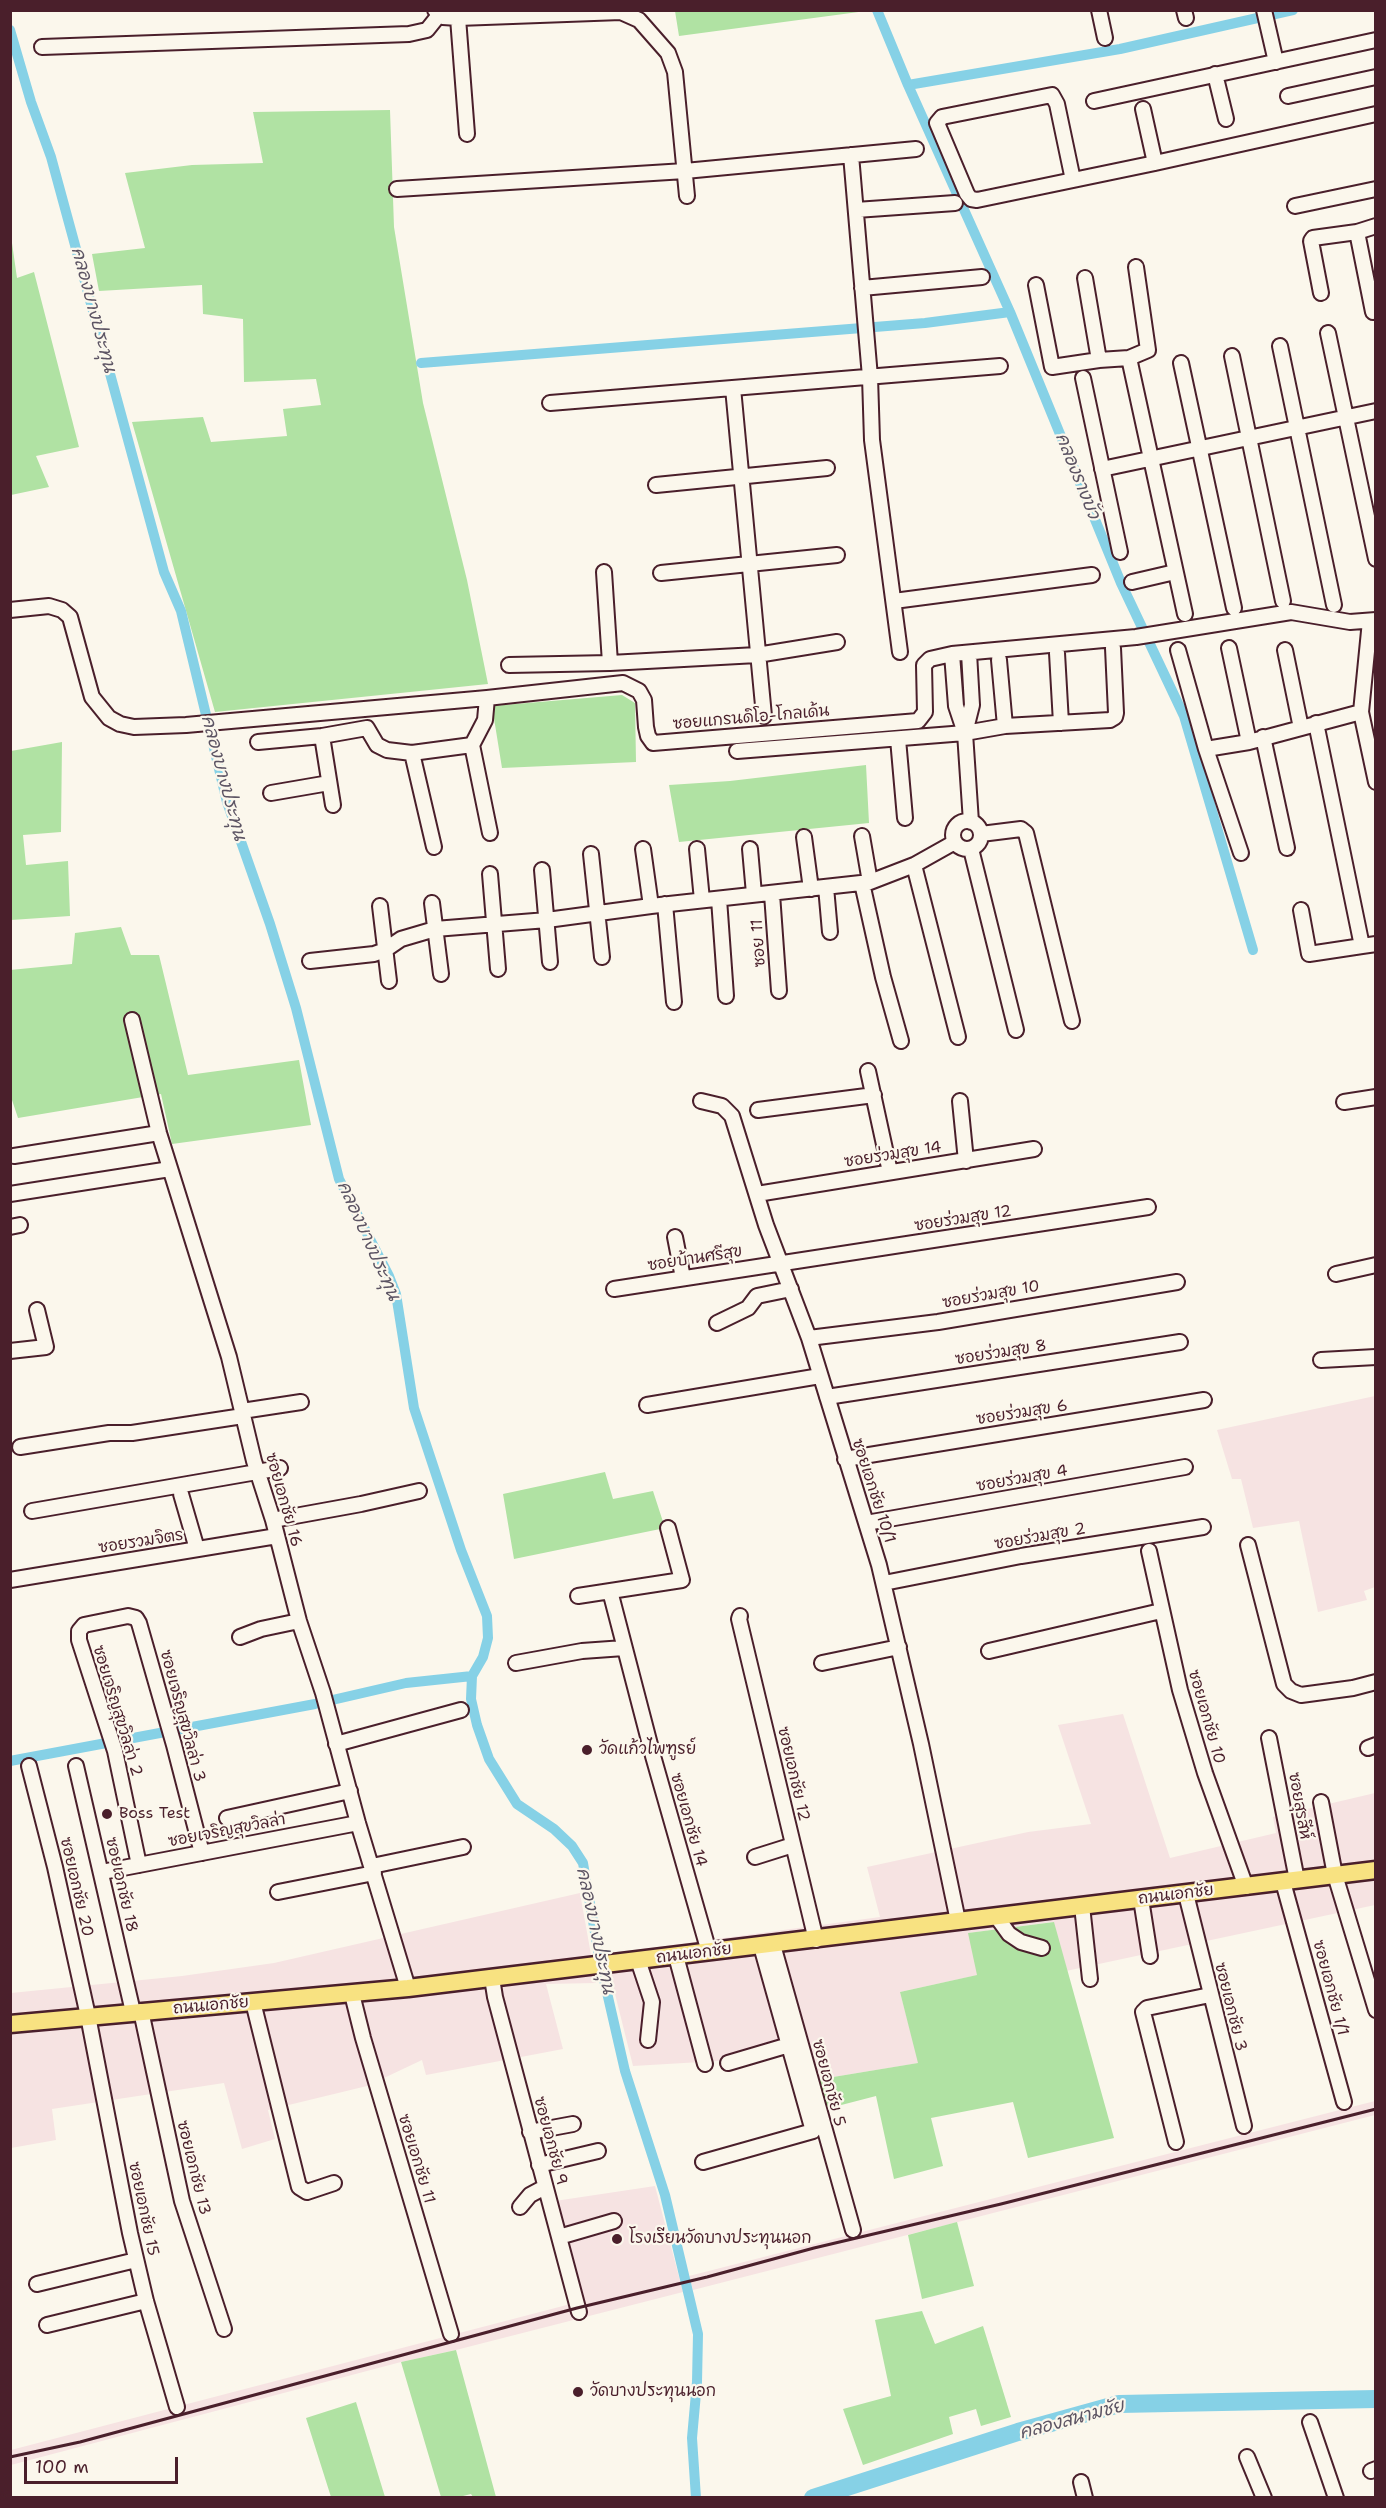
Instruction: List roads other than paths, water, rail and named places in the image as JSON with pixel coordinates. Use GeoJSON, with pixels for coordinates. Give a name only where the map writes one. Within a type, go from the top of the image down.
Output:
{"type":"FeatureCollection","features":[{"type":"Feature","properties":{"kind":"main road","name":"ถนนเอกชัย"},"geometry":{"type":"LineString","coordinates":[[10,2024],[408,1988],[1376,1870]]}},
{"type":"Feature","properties":{"kind":"street"},"geometry":{"type":"LineString","coordinates":[[1099,10],[1105,38]]}},
{"type":"Feature","properties":{"kind":"street"},"geometry":{"type":"LineString","coordinates":[[42,47],[409,34],[427,30],[437,13],[458,18],[621,12],[639,20],[668,53],[675,72],[687,196]]}},
{"type":"Feature","properties":{"kind":"street"},"geometry":{"type":"LineString","coordinates":[[1266,17],[1275,62]]}},
{"type":"Feature","properties":{"kind":"street"},"geometry":{"type":"LineString","coordinates":[[458,18],[467,134]]}},
{"type":"Feature","properties":{"kind":"street"},"geometry":{"type":"LineString","coordinates":[[1094,101],[1376,40]]}},
{"type":"Feature","properties":{"kind":"street"},"geometry":{"type":"LineString","coordinates":[[1215,74],[1226,119]]}},
{"type":"Feature","properties":{"kind":"street"},"geometry":{"type":"LineString","coordinates":[[1288,96],[1376,77]]}},
{"type":"Feature","properties":{"kind":"street"},"geometry":{"type":"LineString","coordinates":[[1073,180],[1057,104],[1052,95],[942,117],[937,123],[966,194],[971,199],[977,200],[1155,163],[1376,114]]}},
{"type":"Feature","properties":{"kind":"street"},"geometry":{"type":"LineString","coordinates":[[1143,109],[1155,163]]}},
{"type":"Feature","properties":{"kind":"street"},"geometry":{"type":"LineString","coordinates":[[397,189],[685,171],[916,149]]}},
{"type":"Feature","properties":{"kind":"street"},"geometry":{"type":"LineString","coordinates":[[851,155],[870,377],[872,440],[900,652]]}},
{"type":"Feature","properties":{"kind":"street"},"geometry":{"type":"LineString","coordinates":[[1295,206],[1376,189]]}},
{"type":"Feature","properties":{"kind":"street"},"geometry":{"type":"LineString","coordinates":[[856,210],[955,203]]}},
{"type":"Feature","properties":{"kind":"street"},"geometry":{"type":"LineString","coordinates":[[1321,293],[1312,240],[1314,237],[1357,232],[1376,226]]}},
{"type":"Feature","properties":{"kind":"street"},"geometry":{"type":"LineString","coordinates":[[1357,232],[1373,312]]}},
{"type":"Feature","properties":{"kind":"street"},"geometry":{"type":"LineString","coordinates":[[1036,285],[1052,367],[1129,358],[1148,350],[1136,267]]}},
{"type":"Feature","properties":{"kind":"street"},"geometry":{"type":"LineString","coordinates":[[862,288],[982,277]]}},
{"type":"Feature","properties":{"kind":"street"},"geometry":{"type":"LineString","coordinates":[[1085,278],[1100,360]]}},
{"type":"Feature","properties":{"kind":"street"},"geometry":{"type":"LineString","coordinates":[[1328,333],[1376,559]]}},
{"type":"Feature","properties":{"kind":"street"},"geometry":{"type":"LineString","coordinates":[[1280,346],[1335,605]]}},
{"type":"Feature","properties":{"kind":"street"},"geometry":{"type":"LineString","coordinates":[[1232,356],[1283,601]]}},
{"type":"Feature","properties":{"kind":"street"},"geometry":{"type":"LineString","coordinates":[[1129,358],[1185,614]]}},
{"type":"Feature","properties":{"kind":"street"},"geometry":{"type":"LineString","coordinates":[[1181,363],[1234,608]]}},
{"type":"Feature","properties":{"kind":"street"},"geometry":{"type":"LineString","coordinates":[[550,403],[1000,366]]}},
{"type":"Feature","properties":{"kind":"street"},"geometry":{"type":"LineString","coordinates":[[1083,378],[1120,552]]}},
{"type":"Feature","properties":{"kind":"street"},"geometry":{"type":"LineString","coordinates":[[733,388],[764,716]]}},
{"type":"Feature","properties":{"kind":"street"},"geometry":{"type":"LineString","coordinates":[[1102,469],[1376,411]]}},
{"type":"Feature","properties":{"kind":"street"},"geometry":{"type":"LineString","coordinates":[[656,484],[826,468]]}},
{"type":"Feature","properties":{"kind":"street"},"geometry":{"type":"LineString","coordinates":[[661,573],[837,555]]}},
{"type":"Feature","properties":{"kind":"street"},"geometry":{"type":"LineString","coordinates":[[604,572],[610,663]]}},
{"type":"Feature","properties":{"kind":"street"},"geometry":{"type":"LineString","coordinates":[[1132,582],[1175,572]]}},
{"type":"Feature","properties":{"kind":"street"},"geometry":{"type":"LineString","coordinates":[[894,601],[1092,575]]}},
{"type":"Feature","properties":{"kind":"street","name":"ซอยแกรนดิโอ-โกลเด้น"},"geometry":{"type":"LineString","coordinates":[[10,610],[49,606],[62,610],[70,617],[92,697],[110,718],[120,724],[134,727],[186,725],[487,698],[623,683],[639,691],[644,700],[646,727],[648,736],[653,742],[918,721],[925,711],[924,665],[930,659],[952,654],[1136,637],[1291,612],[1350,622],[1373,621]]}},
{"type":"Feature","properties":{"kind":"street"},"geometry":{"type":"LineString","coordinates":[[1373,621],[1361,712],[1375,775]]}},
{"type":"Feature","properties":{"kind":"street"},"geometry":{"type":"LineString","coordinates":[[509,665],[758,656],[837,642]]}},
{"type":"Feature","properties":{"kind":"street"},"geometry":{"type":"LineString","coordinates":[[736,752],[965,734],[1005,726],[1110,720],[1115,717],[1113,648]]}},
{"type":"Feature","properties":{"kind":"street"},"geometry":{"type":"LineString","coordinates":[[1229,648],[1287,848]]}},
{"type":"Feature","properties":{"kind":"street"},"geometry":{"type":"LineString","coordinates":[[1178,650],[1206,749],[1241,853]]}},
{"type":"Feature","properties":{"kind":"street"},"geometry":{"type":"LineString","coordinates":[[1284,650],[1301,728]]}},
{"type":"Feature","properties":{"kind":"street"},"geometry":{"type":"LineString","coordinates":[[965,734],[972,705],[969,653]]}},
{"type":"Feature","properties":{"kind":"street"},"geometry":{"type":"LineString","coordinates":[[1057,653],[1061,723]]}},
{"type":"Feature","properties":{"kind":"street"},"geometry":{"type":"LineString","coordinates":[[952,654],[956,706],[965,734],[970,822]]}},
{"type":"Feature","properties":{"kind":"street"},"geometry":{"type":"LineString","coordinates":[[999,660],[1005,726]]}},
{"type":"Feature","properties":{"kind":"street"},"geometry":{"type":"LineString","coordinates":[[487,698],[485,720],[472,745],[490,833]]}},
{"type":"Feature","properties":{"kind":"street"},"geometry":{"type":"LineString","coordinates":[[1206,749],[1256,740],[1361,712]]}},
{"type":"Feature","properties":{"kind":"street"},"geometry":{"type":"LineString","coordinates":[[1301,910],[1309,954],[1369,945],[1316,723]]}},
{"type":"Feature","properties":{"kind":"street"},"geometry":{"type":"LineString","coordinates":[[258,742],[322,736],[368,728],[377,745],[387,750],[411,753],[472,745]]}},
{"type":"Feature","properties":{"kind":"street"},"geometry":{"type":"LineString","coordinates":[[322,736],[333,805]]}},
{"type":"Feature","properties":{"kind":"street"},"geometry":{"type":"LineString","coordinates":[[898,739],[905,818]]}},
{"type":"Feature","properties":{"kind":"street"},"geometry":{"type":"LineString","coordinates":[[411,753],[434,847]]}},
{"type":"Feature","properties":{"kind":"street"},"geometry":{"type":"LineString","coordinates":[[271,794],[329,783]]}},
{"type":"Feature","properties":{"kind":"street"},"geometry":{"type":"LineString","coordinates":[[970,822],[980,828],[980,842],[971,849],[963,849],[955,842],[953,835],[956,826],[970,822]]}},
{"type":"Feature","properties":{"kind":"street"},"geometry":{"type":"LineString","coordinates":[[981,834],[1021,829],[1026,833],[1072,1021]]}},
{"type":"Feature","properties":{"kind":"street"},"geometry":{"type":"LineString","coordinates":[[862,836],[866,883],[883,977],[901,1041]]}},
{"type":"Feature","properties":{"kind":"street"},"geometry":{"type":"LineString","coordinates":[[804,837],[811,889]]}},
{"type":"Feature","properties":{"kind":"street"},"geometry":{"type":"LineString","coordinates":[[310,961],[374,954],[385,950],[401,939],[435,929],[547,920],[658,905],[866,883],[914,865],[955,842]]}},
{"type":"Feature","properties":{"kind":"street"},"geometry":{"type":"LineString","coordinates":[[643,849],[658,905],[674,1002]]}},
{"type":"Feature","properties":{"kind":"street"},"geometry":{"type":"LineString","coordinates":[[697,849],[702,900]]}},
{"type":"Feature","properties":{"kind":"street"},"geometry":{"type":"LineString","coordinates":[[750,849],[754,894]]}},
{"type":"Feature","properties":{"kind":"street"},"geometry":{"type":"LineString","coordinates":[[971,849],[1016,1030]]}},
{"type":"Feature","properties":{"kind":"street"},"geometry":{"type":"LineString","coordinates":[[591,854],[602,957]]}},
{"type":"Feature","properties":{"kind":"street"},"geometry":{"type":"LineString","coordinates":[[914,865],[958,1037]]}},
{"type":"Feature","properties":{"kind":"street"},"geometry":{"type":"LineString","coordinates":[[542,870],[550,962]]}},
{"type":"Feature","properties":{"kind":"street"},"geometry":{"type":"LineString","coordinates":[[490,874],[498,969]]}},
{"type":"Feature","properties":{"kind":"street"},"geometry":{"type":"LineString","coordinates":[[826,887],[830,932]]}},
{"type":"Feature","properties":{"kind":"street","name":"ซอย 11"},"geometry":{"type":"LineString","coordinates":[[772,894],[779,991]]}},
{"type":"Feature","properties":{"kind":"street"},"geometry":{"type":"LineString","coordinates":[[719,898],[726,996]]}},
{"type":"Feature","properties":{"kind":"street"},"geometry":{"type":"LineString","coordinates":[[432,903],[441,974]]}},
{"type":"Feature","properties":{"kind":"street"},"geometry":{"type":"LineString","coordinates":[[380,906],[389,981]]}},
{"type":"Feature","properties":{"kind":"street","name":"ซอยเอกชัย 16"},"geometry":{"type":"LineString","coordinates":[[132,1020],[159,1133],[229,1357],[257,1471],[273,1520],[299,1620],[323,1693],[358,1823],[408,1988]]}},
{"type":"Feature","properties":{"kind":"street"},"geometry":{"type":"LineString","coordinates":[[868,1071],[890,1172]]}},
{"type":"Feature","properties":{"kind":"street"},"geometry":{"type":"LineString","coordinates":[[759,1110],[874,1095]]}},
{"type":"Feature","properties":{"kind":"street"},"geometry":{"type":"LineString","coordinates":[[1344,1102],[1376,1097]]}},
{"type":"Feature","properties":{"kind":"street","name":"ซอยเอกชัย 10/1"},"geometry":{"type":"LineString","coordinates":[[701,1101],[722,1106],[732,1116],[757,1194],[809,1338],[884,1583],[943,1840],[958,1920]]}},
{"type":"Feature","properties":{"kind":"street"},"geometry":{"type":"LineString","coordinates":[[960,1101],[966,1161]]}},
{"type":"Feature","properties":{"kind":"street"},"geometry":{"type":"LineString","coordinates":[[14,1156],[159,1133]]}},
{"type":"Feature","properties":{"kind":"street","name":"ซอยร่วมสุข 14"},"geometry":{"type":"LineString","coordinates":[[757,1194],[1034,1149]]}},
{"type":"Feature","properties":{"kind":"street"},"geometry":{"type":"LineString","coordinates":[[10,1194],[170,1168]]}},
{"type":"Feature","properties":{"kind":"street","name":"ซอยร่วมสุข 12"},"geometry":{"type":"LineString","coordinates":[[782,1262],[1148,1207]]}},
{"type":"Feature","properties":{"kind":"street"},"geometry":{"type":"LineString","coordinates":[[675,1237],[682,1278]]}},
{"type":"Feature","properties":{"kind":"street","name":"ซอยบ้านศรีสุข"},"geometry":{"type":"LineString","coordinates":[[614,1289],[782,1262]]}},
{"type":"Feature","properties":{"kind":"street"},"geometry":{"type":"LineString","coordinates":[[1336,1274],[1376,1265]]}},
{"type":"Feature","properties":{"kind":"street","name":"ซอยร่วมสุข 10"},"geometry":{"type":"LineString","coordinates":[[809,1338],[938,1322],[1177,1281]]}},
{"type":"Feature","properties":{"kind":"street"},"geometry":{"type":"LineString","coordinates":[[717,1323],[748,1308],[757,1296],[791,1289]]}},
{"type":"Feature","properties":{"kind":"street"},"geometry":{"type":"LineString","coordinates":[[10,1351],[46,1347],[37,1310]]}},
{"type":"Feature","properties":{"kind":"street","name":"ซอยร่วมสุข 8"},"geometry":{"type":"LineString","coordinates":[[827,1397],[1180,1342]]}},
{"type":"Feature","properties":{"kind":"street"},"geometry":{"type":"LineString","coordinates":[[1321,1360],[1376,1357]]}},
{"type":"Feature","properties":{"kind":"street"},"geometry":{"type":"LineString","coordinates":[[647,1406],[820,1376]]}},
{"type":"Feature","properties":{"kind":"street","name":"ซอยร่วมสุข 6"},"geometry":{"type":"LineString","coordinates":[[845,1459],[1204,1400]]}},
{"type":"Feature","properties":{"kind":"street"},"geometry":{"type":"LineString","coordinates":[[20,1447],[109,1433],[132,1433],[302,1402]]}},
{"type":"Feature","properties":{"kind":"street","name":"ซอยร่วมสุข 4"},"geometry":{"type":"LineString","coordinates":[[866,1523],[1185,1467]]}},
{"type":"Feature","properties":{"kind":"street"},"geometry":{"type":"LineString","coordinates":[[32,1511],[280,1468]]}},
{"type":"Feature","properties":{"kind":"street"},"geometry":{"type":"LineString","coordinates":[[273,1520],[419,1491]]}},
{"type":"Feature","properties":{"kind":"street"},"geometry":{"type":"LineString","coordinates":[[181,1494],[197,1549]]}},
{"type":"Feature","properties":{"kind":"street"},"geometry":{"type":"LineString","coordinates":[[578,1596],[682,1580],[668,1527]]}},
{"type":"Feature","properties":{"kind":"street","name":"ซอยร่วมสุข 2"},"geometry":{"type":"LineString","coordinates":[[884,1583],[1021,1556],[1203,1527]]}},
{"type":"Feature","properties":{"kind":"street","name":"ซอยรวมจิตร"},"geometry":{"type":"LineString","coordinates":[[10,1580],[277,1536]]}},
{"type":"Feature","properties":{"kind":"street"},"geometry":{"type":"LineString","coordinates":[[1248,1545],[1284,1684],[1291,1691],[1301,1695],[1353,1689],[1376,1682]]}},
{"type":"Feature","properties":{"kind":"street","name":"ซอยเอกชัย 10"},"geometry":{"type":"LineString","coordinates":[[1149,1551],[1180,1690],[1205,1773],[1246,1887]]}},
{"type":"Feature","properties":{"kind":"street","name":"ซอยเอกชัย 14"},"geometry":{"type":"LineString","coordinates":[[610,1591],[709,1952]]}},
{"type":"Feature","properties":{"kind":"street"},"geometry":{"type":"LineString","coordinates":[[989,1651],[1161,1611]]}},
{"type":"Feature","properties":{"kind":"street","name":"ซอยเอกชัย 12"},"geometry":{"type":"LineString","coordinates":[[740,1616],[816,1940]]}},
{"type":"Feature","properties":{"kind":"street","name":"ซอยเจริญสุขวิลล่า 3"},"geometry":{"type":"LineString","coordinates":[[106,1621],[128,1617],[135,1618],[139,1623],[168,1722],[202,1853]]}},
{"type":"Feature","properties":{"kind":"street"},"geometry":{"type":"LineString","coordinates":[[240,1637],[261,1629],[299,1620]]}},
{"type":"Feature","properties":{"kind":"street","name":"ซอยเจริญสุขวิลล่า 2"},"geometry":{"type":"LineString","coordinates":[[106,1621],[84,1625],[79,1631],[79,1640],[116,1751],[139,1865]]}},
{"type":"Feature","properties":{"kind":"street"},"geometry":{"type":"LineString","coordinates":[[822,1663],[899,1647]]}},
{"type":"Feature","properties":{"kind":"street"},"geometry":{"type":"LineString","coordinates":[[516,1663],[582,1651],[624,1648]]}},
{"type":"Feature","properties":{"kind":"street"},"geometry":{"type":"LineString","coordinates":[[336,1744],[461,1710]]}},
{"type":"Feature","properties":{"kind":"street","name":"ซอยสุรสีห์"},"geometry":{"type":"LineString","coordinates":[[1269,1738],[1290,1881]]}},
{"type":"Feature","properties":{"kind":"street","name":"ซอยเอกชัย 20"},"geometry":{"type":"LineString","coordinates":[[29,1766],[88,2016]]}},
{"type":"Feature","properties":{"kind":"street","name":"ซอยเอกชัย 18"},"geometry":{"type":"LineString","coordinates":[[76,1766],[137,2012]]}},
{"type":"Feature","properties":{"kind":"street"},"geometry":{"type":"LineString","coordinates":[[227,1818],[350,1791]]}},
{"type":"Feature","properties":{"kind":"street"},"geometry":{"type":"LineString","coordinates":[[1321,1802],[1335,1875],[1376,2010]]}},
{"type":"Feature","properties":{"kind":"street","name":"ซอยเจริญสุขวิลล่า"},"geometry":{"type":"LineString","coordinates":[[102,1872],[358,1823]]}},
{"type":"Feature","properties":{"kind":"street"},"geometry":{"type":"LineString","coordinates":[[755,1857],[793,1845]]}},
{"type":"Feature","properties":{"kind":"street"},"geometry":{"type":"LineString","coordinates":[[278,1892],[464,1847]]}},
{"type":"Feature","properties":{"kind":"street","name":"ซอยเอกชัย 1/1"},"geometry":{"type":"LineString","coordinates":[[1290,1881],[1344,2102]]}},
{"type":"Feature","properties":{"kind":"street","name":"ซอยเอกชัย 3"},"geometry":{"type":"LineString","coordinates":[[1186,1894],[1244,2126]]}},
{"type":"Feature","properties":{"kind":"street"},"geometry":{"type":"LineString","coordinates":[[1141,1899],[1150,1956]]}},
{"type":"Feature","properties":{"kind":"street"},"geometry":{"type":"LineString","coordinates":[[1082,1906],[1090,1979]]}},
{"type":"Feature","properties":{"kind":"street"},"geometry":{"type":"LineString","coordinates":[[996,1916],[1009,1934],[1021,1942],[1042,1948]]}},
{"type":"Feature","properties":{"kind":"street"},"geometry":{"type":"LineString","coordinates":[[703,2162],[813,2131],[789,2045],[767,1945]]}},
{"type":"Feature","properties":{"kind":"street","name":"ซอยเอกชัย 5"},"geometry":{"type":"LineString","coordinates":[[767,1945],[853,2230]]}},
{"type":"Feature","properties":{"kind":"street"},"geometry":{"type":"LineString","coordinates":[[676,1956],[705,2064]]}},
{"type":"Feature","properties":{"kind":"street"},"geometry":{"type":"LineString","coordinates":[[629,1961],[652,2002],[648,2040]]}},
{"type":"Feature","properties":{"kind":"street","name":"ซอยเอกชัย 9"},"geometry":{"type":"LineString","coordinates":[[492,1978],[530,2132],[579,2312]]}},
{"type":"Feature","properties":{"kind":"street","name":"ซอยเอกชัย 11"},"geometry":{"type":"LineString","coordinates":[[352,1994],[451,2334]]}},
{"type":"Feature","properties":{"kind":"street"},"geometry":{"type":"LineString","coordinates":[[1176,2142],[1143,2012],[1147,2008],[1210,1995]]}},
{"type":"Feature","properties":{"kind":"street"},"geometry":{"type":"LineString","coordinates":[[253,2002],[299,2187],[307,2192],[334,2183]]}},
{"type":"Feature","properties":{"kind":"street","name":"ซอยเอกชัย 13"},"geometry":{"type":"LineString","coordinates":[[137,2012],[182,2201],[224,2330]]}},
{"type":"Feature","properties":{"kind":"street","name":"ซอยเอกชัย 15"},"geometry":{"type":"LineString","coordinates":[[88,2016],[136,2259],[177,2407]]}},
{"type":"Feature","properties":{"kind":"street"},"geometry":{"type":"LineString","coordinates":[[728,2062],[789,2045]]}},
{"type":"Feature","properties":{"kind":"street"},"geometry":{"type":"LineString","coordinates":[[530,2132],[573,2124]]}},
{"type":"Feature","properties":{"kind":"street"},"geometry":{"type":"LineString","coordinates":[[539,2165],[598,2151]]}},
{"type":"Feature","properties":{"kind":"street"},"geometry":{"type":"LineString","coordinates":[[520,2207],[530,2195],[545,2187]]}},
{"type":"Feature","properties":{"kind":"street"},"geometry":{"type":"LineString","coordinates":[[559,2237],[614,2221]]}},
{"type":"Feature","properties":{"kind":"street"},"geometry":{"type":"LineString","coordinates":[[37,2284],[136,2259]]}},
{"type":"Feature","properties":{"kind":"street"},"geometry":{"type":"LineString","coordinates":[[47,2325],[146,2301]]}},
{"type":"Feature","properties":{"kind":"street"},"geometry":{"type":"LineString","coordinates":[[1310,2422],[1336,2498]]}},
{"type":"Feature","properties":{"kind":"street"},"geometry":{"type":"LineString","coordinates":[[1247,2457],[1264,2498]]}},
{"type":"Feature","properties":{"kind":"street"},"geometry":{"type":"LineString","coordinates":[[1081,2482],[1085,2498]]}},
{"type":"Feature","properties":{"kind":"waterway","name":"คลองรางบัว"},"geometry":{"type":"LineString","coordinates":[[877,10],[908,85],[1010,312],[1121,583],[1184,716],[1253,950]]}},
{"type":"Feature","properties":{"kind":"waterway"},"geometry":{"type":"LineString","coordinates":[[908,85],[1120,49],[1293,10]]}},
{"type":"Feature","properties":{"kind":"waterway","name":"คลองบางประทุน"},"geometry":{"type":"LineString","coordinates":[[10,30],[31,102],[51,157],[164,572],[181,611],[227,802],[270,924],[296,1008],[339,1179],[396,1294],[414,1408],[461,1550],[487,1616],[488,1638],[483,1657],[472,1676],[471,1699],[477,1725],[489,1759],[517,1804],[554,1829],[572,1846],[583,1863],[600,1962],[625,2071],[665,2195],[698,2334],[692,2438],[696,2498]]}},
{"type":"Feature","properties":{"kind":"waterway"},"geometry":{"type":"LineString","coordinates":[[421,363],[925,323],[1010,312]]}},
{"type":"Feature","properties":{"kind":"waterway"},"geometry":{"type":"LineString","coordinates":[[10,1761],[315,1704],[406,1683],[472,1676]]}},
{"type":"Feature","properties":{"kind":"waterway","name":"คลองสนามชัย"},"geometry":{"type":"LineString","coordinates":[[813,2498],[1018,2432],[1119,2404],[1376,2399]]}},
{"type":"Feature","properties":{"kind":"railway"},"geometry":{"type":"LineString","coordinates":[[10,2457],[80,2442],[577,2308],[1376,2109]]}},
{"type":"Feature","properties":{"kind":"place","name":"วัดแก้วไพฑูรย์"},"geometry":{"type":"Point","coordinates":[587,1750]}},
{"type":"Feature","properties":{"kind":"place","name":"Boss Test"},"geometry":{"type":"Point","coordinates":[107,1814]}},
{"type":"Feature","properties":{"kind":"place","name":"โรงเรียนวัดบางประทุนนอก"},"geometry":{"type":"Point","coordinates":[617,2239]}},
{"type":"Feature","properties":{"kind":"place","name":"วัดบางประทุนนอก"},"geometry":{"type":"Point","coordinates":[578,2392]}}]}
